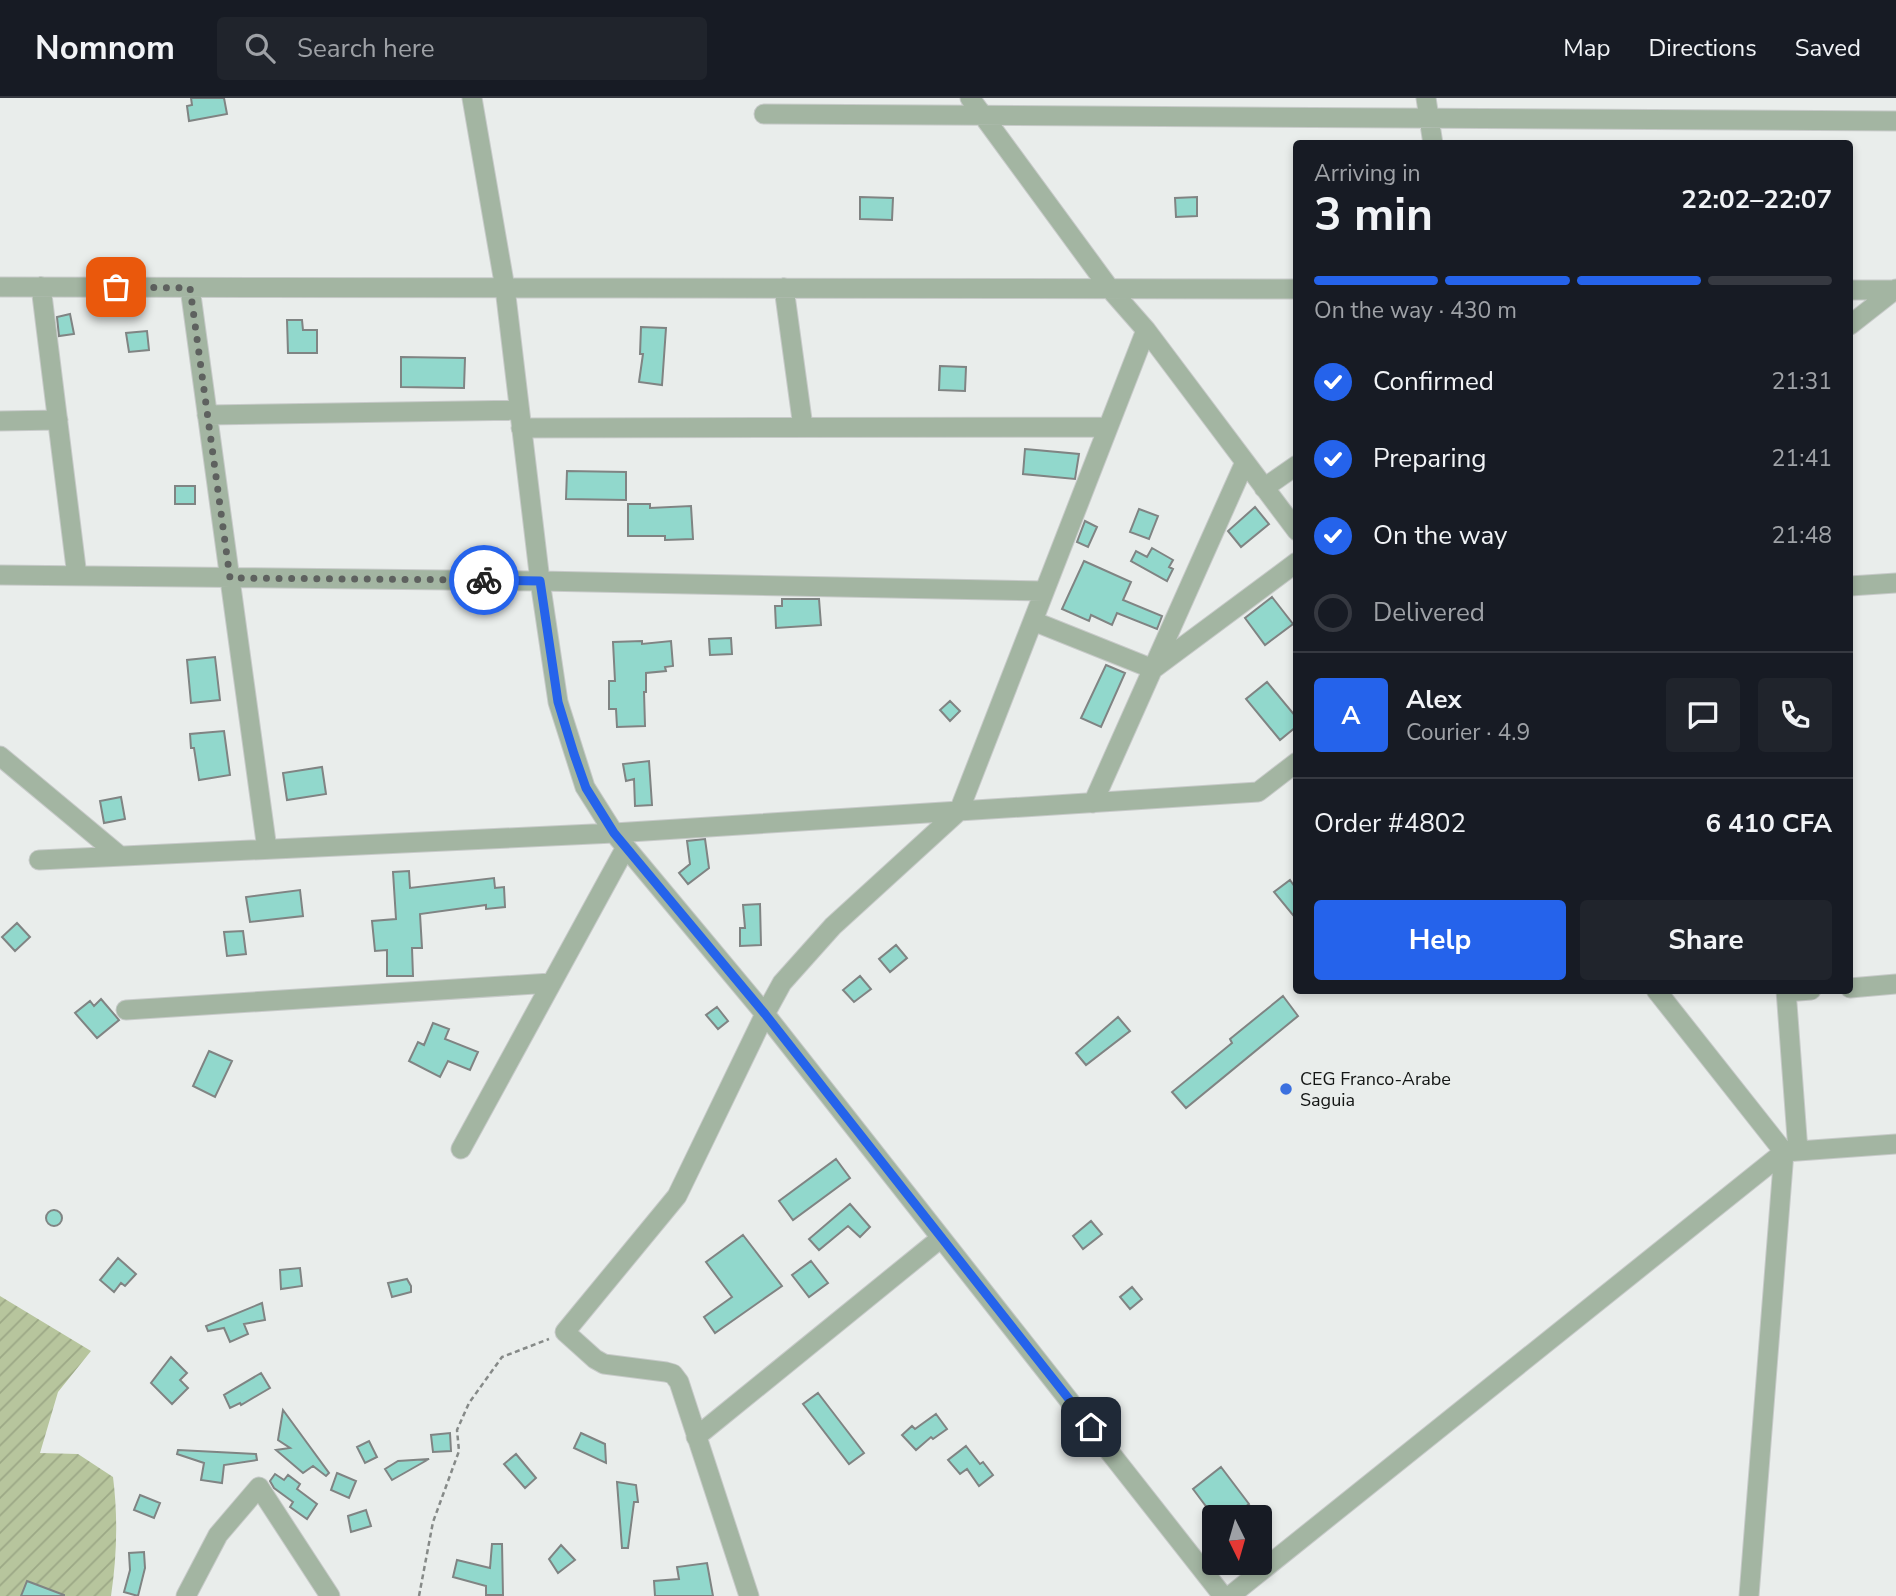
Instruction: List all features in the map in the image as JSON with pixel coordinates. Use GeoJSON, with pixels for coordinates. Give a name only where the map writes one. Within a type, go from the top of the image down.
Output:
{"type":"FeatureCollection","features":[{"type":"Feature","properties":{"kind":"street"},"geometry":{"type":"LineString","coordinates":[[472,98],[505,288],[540,581],[558,702],[586,788],[620,840],[765,1014],[1223,1596]]}},
{"type":"Feature","properties":{"kind":"street"},"geometry":{"type":"LineString","coordinates":[[971,98],[1110,289],[1146,330],[1293,526]]}},
{"type":"Feature","properties":{"kind":"street"},"geometry":{"type":"LineString","coordinates":[[1426,98],[1432,140]]}},
{"type":"Feature","properties":{"kind":"street"},"geometry":{"type":"LineString","coordinates":[[764,114],[1896,121]]}},
{"type":"Feature","properties":{"kind":"street"},"geometry":{"type":"LineString","coordinates":[[0,287],[1110,289],[1293,293]]}},
{"type":"Feature","properties":{"kind":"street"},"geometry":{"type":"LineString","coordinates":[[41,287],[77,576]]}},
{"type":"Feature","properties":{"kind":"street"},"geometry":{"type":"LineString","coordinates":[[190,288],[267,849]]}},
{"type":"Feature","properties":{"kind":"street"},"geometry":{"type":"LineString","coordinates":[[784,288],[803,428]]}},
{"type":"Feature","properties":{"kind":"street"},"geometry":{"type":"LineString","coordinates":[[1853,290],[1895,289]]}},
{"type":"Feature","properties":{"kind":"street"},"geometry":{"type":"LineString","coordinates":[[1853,323],[1895,289]]}},
{"type":"Feature","properties":{"kind":"street"},"geometry":{"type":"LineString","coordinates":[[749,1596],[679,1382],[673,1374],[604,1364],[565,1332],[677,1196],[782,983],[833,926],[959,811],[1146,330]]}},
{"type":"Feature","properties":{"kind":"street"},"geometry":{"type":"LineString","coordinates":[[207,415],[520,419],[803,428],[1108,427]]}},
{"type":"Feature","properties":{"kind":"street"},"geometry":{"type":"LineString","coordinates":[[0,421],[58,420]]}},
{"type":"Feature","properties":{"kind":"street"},"geometry":{"type":"LineString","coordinates":[[1093,803],[1245,462]]}},
{"type":"Feature","properties":{"kind":"street"},"geometry":{"type":"LineString","coordinates":[[1264,488],[1293,467]]}},
{"type":"Feature","properties":{"kind":"street"},"geometry":{"type":"LineString","coordinates":[[1153,669],[1293,565]]}},
{"type":"Feature","properties":{"kind":"street"},"geometry":{"type":"LineString","coordinates":[[0,575],[540,581],[1044,591]]}},
{"type":"Feature","properties":{"kind":"street"},"geometry":{"type":"LineString","coordinates":[[1853,586],[1896,583]]}},
{"type":"Feature","properties":{"kind":"street"},"geometry":{"type":"LineString","coordinates":[[1033,621],[1153,669]]}},
{"type":"Feature","properties":{"kind":"street"},"geometry":{"type":"LineString","coordinates":[[0,756],[120,856]]}},
{"type":"Feature","properties":{"kind":"street"},"geometry":{"type":"LineString","coordinates":[[39,860],[267,849],[620,840],[959,811],[1258,792],[1293,765]]}},
{"type":"Feature","properties":{"kind":"street"},"geometry":{"type":"LineString","coordinates":[[461,1149],[551,983],[620,840]]}},
{"type":"Feature","properties":{"kind":"street"},"geometry":{"type":"LineString","coordinates":[[126,1010],[551,983]]}},
{"type":"Feature","properties":{"kind":"street"},"geometry":{"type":"LineString","coordinates":[[1853,988],[1896,984]]}},
{"type":"Feature","properties":{"kind":"street"},"geometry":{"type":"LineString","coordinates":[[1659,994],[1791,1151]]}},
{"type":"Feature","properties":{"kind":"street"},"geometry":{"type":"LineString","coordinates":[[1749,1596],[1791,1151],[1786,994]]}},
{"type":"Feature","properties":{"kind":"street"},"geometry":{"type":"LineString","coordinates":[[1230,1596],[1791,1151],[1896,1143]]}},
{"type":"Feature","properties":{"kind":"street"},"geometry":{"type":"LineString","coordinates":[[696,1437],[942,1238]]}},
{"type":"Feature","properties":{"kind":"street"},"geometry":{"type":"LineString","coordinates":[[186,1596],[218,1535],[259,1488],[330,1596]]}},
{"type":"Feature","properties":{"kind":"path"},"geometry":{"type":"LineString","coordinates":[[419,1596],[433,1522],[459,1451],[457,1430],[469,1403],[502,1357],[565,1332]]}},
{"type":"Feature","properties":{"kind":"green space"},"geometry":{"type":"Polygon","coordinates":[[[0,1296],[91,1351],[58,1392],[40,1453],[78,1454],[113,1477],[116,1536],[111,1596],[0,1596],[0,1296]]]}},
{"type":"Feature","properties":{"kind":"building"},"geometry":{"type":"Polygon","coordinates":[[[191,98],[224,98],[227,114],[189,121],[187,106],[192,105],[191,98]]]}},
{"type":"Feature","properties":{"kind":"building"},"geometry":{"type":"Polygon","coordinates":[[[860,197],[893,198],[892,220],[860,219],[860,197]]]}},
{"type":"Feature","properties":{"kind":"building"},"geometry":{"type":"Polygon","coordinates":[[[1197,197],[1197,216],[1176,217],[1175,198],[1197,197]]]}},
{"type":"Feature","properties":{"kind":"building"},"geometry":{"type":"Polygon","coordinates":[[[70,314],[74,334],[59,336],[57,317],[70,314]]]}},
{"type":"Feature","properties":{"kind":"building"},"geometry":{"type":"Polygon","coordinates":[[[287,320],[302,320],[303,330],[317,330],[317,353],[288,353],[287,320]]]}},
{"type":"Feature","properties":{"kind":"building"},"geometry":{"type":"Polygon","coordinates":[[[641,327],[666,328],[662,385],[639,382],[643,354],[640,354],[641,327]]]}},
{"type":"Feature","properties":{"kind":"building"},"geometry":{"type":"Polygon","coordinates":[[[147,331],[149,350],[129,352],[126,333],[147,331]]]}},
{"type":"Feature","properties":{"kind":"building"},"geometry":{"type":"Polygon","coordinates":[[[401,357],[465,358],[464,388],[401,387],[401,357]]]}},
{"type":"Feature","properties":{"kind":"building"},"geometry":{"type":"Polygon","coordinates":[[[940,366],[966,367],[965,391],[939,390],[940,366]]]}},
{"type":"Feature","properties":{"kind":"building"},"geometry":{"type":"Polygon","coordinates":[[[1025,449],[1079,454],[1075,479],[1023,474],[1025,449]]]}},
{"type":"Feature","properties":{"kind":"building"},"geometry":{"type":"Polygon","coordinates":[[[567,471],[626,472],[626,500],[566,499],[567,471]]]}},
{"type":"Feature","properties":{"kind":"building"},"geometry":{"type":"Polygon","coordinates":[[[175,486],[195,486],[195,504],[175,504],[175,486]]]}},
{"type":"Feature","properties":{"kind":"building"},"geometry":{"type":"Polygon","coordinates":[[[628,504],[650,504],[650,508],[691,506],[693,539],[665,540],[665,536],[628,536],[628,504]]]}},
{"type":"Feature","properties":{"kind":"building"},"geometry":{"type":"Polygon","coordinates":[[[1255,507],[1269,524],[1241,547],[1228,531],[1255,507]]]}},
{"type":"Feature","properties":{"kind":"building"},"geometry":{"type":"Polygon","coordinates":[[[1139,509],[1158,516],[1149,539],[1130,532],[1139,509]]]}},
{"type":"Feature","properties":{"kind":"building"},"geometry":{"type":"Polygon","coordinates":[[[1085,521],[1097,527],[1088,547],[1077,542],[1085,521]]]}},
{"type":"Feature","properties":{"kind":"building"},"geometry":{"type":"Polygon","coordinates":[[[1152,548],[1173,560],[1169,567],[1173,569],[1167,581],[1131,561],[1136,551],[1147,557],[1152,548]]]}},
{"type":"Feature","properties":{"kind":"building"},"geometry":{"type":"Polygon","coordinates":[[[1084,561],[1131,582],[1123,600],[1162,616],[1157,629],[1117,613],[1112,625],[1091,615],[1089,621],[1062,609],[1084,561]]]}},
{"type":"Feature","properties":{"kind":"building"},"geometry":{"type":"Polygon","coordinates":[[[1272,597],[1293,624],[1265,645],[1245,618],[1272,597]]]}},
{"type":"Feature","properties":{"kind":"building"},"geometry":{"type":"Polygon","coordinates":[[[782,599],[819,599],[821,625],[776,628],[775,606],[782,606],[782,599]]]}},
{"type":"Feature","properties":{"kind":"building"},"geometry":{"type":"Polygon","coordinates":[[[731,638],[732,654],[710,655],[709,639],[731,638]]]}},
{"type":"Feature","properties":{"kind":"building"},"geometry":{"type":"Polygon","coordinates":[[[642,641],[642,644],[671,641],[673,666],[665,667],[666,671],[646,673],[645,726],[617,727],[616,709],[609,709],[609,681],[615,681],[613,642],[642,641]]]}},
{"type":"Feature","properties":{"kind":"building"},"geometry":{"type":"Polygon","coordinates":[[[215,657],[220,700],[191,703],[187,660],[215,657]]]}},
{"type":"Feature","properties":{"kind":"building"},"geometry":{"type":"Polygon","coordinates":[[[1106,665],[1125,673],[1101,727],[1081,718],[1106,665]]]}},
{"type":"Feature","properties":{"kind":"building"},"geometry":{"type":"Polygon","coordinates":[[[1267,682],[1293,713],[1293,729],[1280,740],[1246,699],[1267,682]]]}},
{"type":"Feature","properties":{"kind":"building"},"geometry":{"type":"Polygon","coordinates":[[[950,701],[960,711],[950,721],[940,710],[950,701]]]}},
{"type":"Feature","properties":{"kind":"building"},"geometry":{"type":"Polygon","coordinates":[[[224,731],[230,775],[199,780],[190,734],[224,731]]]}},
{"type":"Feature","properties":{"kind":"building"},"geometry":{"type":"Polygon","coordinates":[[[649,761],[652,805],[635,806],[634,779],[626,781],[623,764],[649,761]]]}},
{"type":"Feature","properties":{"kind":"building"},"geometry":{"type":"Polygon","coordinates":[[[322,767],[326,794],[287,800],[283,773],[322,767]]]}},
{"type":"Feature","properties":{"kind":"building"},"geometry":{"type":"Polygon","coordinates":[[[121,797],[125,819],[104,823],[100,801],[121,797]]]}},
{"type":"Feature","properties":{"kind":"building"},"geometry":{"type":"Polygon","coordinates":[[[705,839],[709,868],[688,884],[679,873],[690,864],[687,841],[705,839]]]}},
{"type":"Feature","properties":{"kind":"building"},"geometry":{"type":"Polygon","coordinates":[[[409,871],[410,888],[494,878],[495,888],[504,887],[505,907],[486,909],[486,905],[420,914],[422,948],[412,948],[413,976],[387,976],[387,950],[375,951],[372,921],[396,919],[393,872],[409,871]]]}},
{"type":"Feature","properties":{"kind":"building"},"geometry":{"type":"Polygon","coordinates":[[[1290,880],[1293,884],[1293,915],[1274,892],[1290,880]]]}},
{"type":"Feature","properties":{"kind":"building"},"geometry":{"type":"Polygon","coordinates":[[[300,890],[303,916],[250,922],[246,897],[300,890]]]}},
{"type":"Feature","properties":{"kind":"building"},"geometry":{"type":"Polygon","coordinates":[[[760,904],[761,945],[740,946],[740,928],[745,928],[743,905],[760,904]]]}},
{"type":"Feature","properties":{"kind":"building"},"geometry":{"type":"Polygon","coordinates":[[[17,923],[30,937],[15,951],[2,937],[17,923]]]}},
{"type":"Feature","properties":{"kind":"building"},"geometry":{"type":"Polygon","coordinates":[[[243,931],[246,954],[227,956],[224,932],[243,931]]]}},
{"type":"Feature","properties":{"kind":"building"},"geometry":{"type":"Polygon","coordinates":[[[896,945],[907,958],[890,972],[879,959],[896,945]]]}},
{"type":"Feature","properties":{"kind":"building"},"geometry":{"type":"Polygon","coordinates":[[[860,976],[871,989],[854,1002],[843,990],[860,976]]]}},
{"type":"Feature","properties":{"kind":"building"},"geometry":{"type":"Polygon","coordinates":[[[1283,996],[1298,1016],[1186,1108],[1172,1092],[1232,1043],[1230,1039],[1283,996]]]}},
{"type":"Feature","properties":{"kind":"building"},"geometry":{"type":"Polygon","coordinates":[[[101,999],[119,1020],[97,1038],[75,1013],[90,1001],[94,1006],[101,999]]]}},
{"type":"Feature","properties":{"kind":"building"},"geometry":{"type":"Polygon","coordinates":[[[717,1007],[728,1021],[718,1029],[706,1015],[717,1007]]]}},
{"type":"Feature","properties":{"kind":"building"},"geometry":{"type":"Polygon","coordinates":[[[1118,1017],[1130,1031],[1086,1065],[1076,1053],[1118,1017]]]}},
{"type":"Feature","properties":{"kind":"building"},"geometry":{"type":"Polygon","coordinates":[[[433,1023],[449,1029],[445,1039],[478,1052],[470,1070],[448,1061],[440,1077],[409,1061],[418,1042],[424,1045],[433,1023]]]}},
{"type":"Feature","properties":{"kind":"building"},"geometry":{"type":"Polygon","coordinates":[[[209,1051],[232,1061],[215,1097],[193,1086],[209,1051]]]}},
{"type":"Feature","properties":{"kind":"building"},"geometry":{"type":"Polygon","coordinates":[[[836,1159],[850,1178],[793,1220],[779,1201],[836,1159]]]}},
{"type":"Feature","properties":{"kind":"building"},"geometry":{"type":"Polygon","coordinates":[[[850,1204],[870,1227],[860,1237],[848,1226],[819,1250],[809,1239],[850,1204]]]}},
{"type":"Feature","properties":{"kind":"building"},"geometry":{"type":"Polygon","coordinates":[[[54,1210],[62,1218],[54,1226],[46,1218],[54,1210]]]}},
{"type":"Feature","properties":{"kind":"building"},"geometry":{"type":"Polygon","coordinates":[[[1091,1221],[1102,1234],[1083,1249],[1073,1236],[1091,1221]]]}},
{"type":"Feature","properties":{"kind":"building"},"geometry":{"type":"Polygon","coordinates":[[[743,1235],[782,1286],[715,1333],[704,1317],[732,1297],[706,1262],[743,1235]]]}},
{"type":"Feature","properties":{"kind":"building"},"geometry":{"type":"Polygon","coordinates":[[[118,1258],[136,1274],[125,1286],[121,1283],[114,1292],[100,1280],[118,1258]]]}},
{"type":"Feature","properties":{"kind":"building"},"geometry":{"type":"Polygon","coordinates":[[[811,1261],[828,1283],[809,1297],[792,1275],[811,1261]]]}},
{"type":"Feature","properties":{"kind":"building"},"geometry":{"type":"Polygon","coordinates":[[[300,1268],[302,1286],[281,1289],[280,1270],[300,1268]]]}},
{"type":"Feature","properties":{"kind":"building"},"geometry":{"type":"Polygon","coordinates":[[[407,1279],[411,1292],[392,1297],[388,1283],[407,1279]]]}},
{"type":"Feature","properties":{"kind":"building"},"geometry":{"type":"Polygon","coordinates":[[[1132,1287],[1142,1299],[1130,1309],[1120,1297],[1132,1287]]]}},
{"type":"Feature","properties":{"kind":"building"},"geometry":{"type":"Polygon","coordinates":[[[262,1303],[265,1320],[244,1324],[248,1334],[230,1342],[224,1328],[208,1331],[206,1326],[262,1303]]]}},
{"type":"Feature","properties":{"kind":"building"},"geometry":{"type":"Polygon","coordinates":[[[171,1357],[187,1373],[180,1380],[188,1388],[172,1404],[151,1383],[171,1357]]]}},
{"type":"Feature","properties":{"kind":"building"},"geometry":{"type":"Polygon","coordinates":[[[261,1373],[270,1388],[241,1405],[240,1403],[230,1408],[224,1395],[261,1373]]]}},
{"type":"Feature","properties":{"kind":"building"},"geometry":{"type":"Polygon","coordinates":[[[818,1393],[864,1453],[849,1464],[803,1404],[818,1393]]]}},
{"type":"Feature","properties":{"kind":"building"},"geometry":{"type":"Polygon","coordinates":[[[283,1410],[329,1473],[326,1476],[313,1466],[303,1473],[276,1450],[290,1448],[278,1440],[283,1410]]]}},
{"type":"Feature","properties":{"kind":"building"},"geometry":{"type":"Polygon","coordinates":[[[936,1414],[947,1429],[933,1439],[931,1437],[916,1450],[902,1435],[912,1426],[915,1429],[936,1414]]]}},
{"type":"Feature","properties":{"kind":"building"},"geometry":{"type":"Polygon","coordinates":[[[450,1433],[451,1451],[433,1452],[431,1435],[450,1433]]]}},
{"type":"Feature","properties":{"kind":"building"},"geometry":{"type":"Polygon","coordinates":[[[581,1433],[605,1444],[606,1463],[574,1448],[581,1433]]]}},
{"type":"Feature","properties":{"kind":"building"},"geometry":{"type":"Polygon","coordinates":[[[369,1441],[377,1457],[365,1463],[357,1447],[369,1441]]]}},
{"type":"Feature","properties":{"kind":"building"},"geometry":{"type":"Polygon","coordinates":[[[966,1446],[993,1475],[979,1486],[967,1469],[960,1474],[948,1460],[966,1446]]]}},
{"type":"Feature","properties":{"kind":"building"},"geometry":{"type":"Polygon","coordinates":[[[178,1450],[256,1454],[257,1460],[224,1465],[222,1483],[201,1480],[204,1463],[177,1454],[178,1450]]]}},
{"type":"Feature","properties":{"kind":"building"},"geometry":{"type":"Polygon","coordinates":[[[516,1454],[536,1478],[525,1488],[504,1464],[516,1454]]]}},
{"type":"Feature","properties":{"kind":"building"},"geometry":{"type":"Polygon","coordinates":[[[429,1459],[392,1480],[385,1469],[398,1461],[429,1459]]]}},
{"type":"Feature","properties":{"kind":"building"},"geometry":{"type":"Polygon","coordinates":[[[1221,1467],[1249,1504],[1205,1505],[1193,1489],[1221,1467]]]}},
{"type":"Feature","properties":{"kind":"building"},"geometry":{"type":"Polygon","coordinates":[[[337,1473],[356,1481],[349,1498],[331,1490],[337,1473]]]}},
{"type":"Feature","properties":{"kind":"building"},"geometry":{"type":"Polygon","coordinates":[[[275,1474],[284,1480],[288,1475],[300,1484],[297,1489],[317,1504],[307,1519],[290,1507],[293,1502],[274,1488],[270,1481],[275,1474]]]}},
{"type":"Feature","properties":{"kind":"building"},"geometry":{"type":"Polygon","coordinates":[[[617,1482],[636,1485],[638,1502],[634,1502],[628,1548],[622,1548],[617,1482]]]}},
{"type":"Feature","properties":{"kind":"building"},"geometry":{"type":"Polygon","coordinates":[[[140,1495],[160,1503],[154,1518],[134,1510],[140,1495]]]}},
{"type":"Feature","properties":{"kind":"building"},"geometry":{"type":"Polygon","coordinates":[[[366,1510],[371,1526],[351,1532],[348,1516],[366,1510]]]}},
{"type":"Feature","properties":{"kind":"building"},"geometry":{"type":"Polygon","coordinates":[[[492,1544],[502,1544],[503,1595],[486,1595],[486,1586],[453,1577],[457,1560],[490,1568],[492,1544]]]}},
{"type":"Feature","properties":{"kind":"building"},"geometry":{"type":"Polygon","coordinates":[[[561,1545],[575,1560],[558,1573],[549,1559],[561,1545]]]}},
{"type":"Feature","properties":{"kind":"building"},"geometry":{"type":"Polygon","coordinates":[[[144,1552],[145,1568],[138,1596],[124,1592],[130,1570],[129,1553],[144,1552]]]}},
{"type":"Feature","properties":{"kind":"building"},"geometry":{"type":"Polygon","coordinates":[[[707,1563],[713,1596],[655,1596],[654,1581],[679,1579],[677,1567],[707,1563]]]}},
{"type":"Feature","properties":{"kind":"building"},"geometry":{"type":"Polygon","coordinates":[[[27,1581],[64,1595],[64,1596],[21,1596],[27,1581]]]}},
{"type":"Feature","properties":{"kind":"way so far"},"geometry":{"type":"LineString","coordinates":[[116,287],[190,288],[230,578],[484,580]]}},
{"type":"Feature","properties":{"kind":"place","name":"CEG Franco-Arabe Saguia"},"geometry":{"type":"Point","coordinates":[1286,1089]}},
{"type":"Feature","properties":{"kind":"route"},"geometry":{"type":"LineString","coordinates":[[484,580],[540,581],[558,702],[586,788],[614,833],[765,1014],[1091,1427]]}}]}
